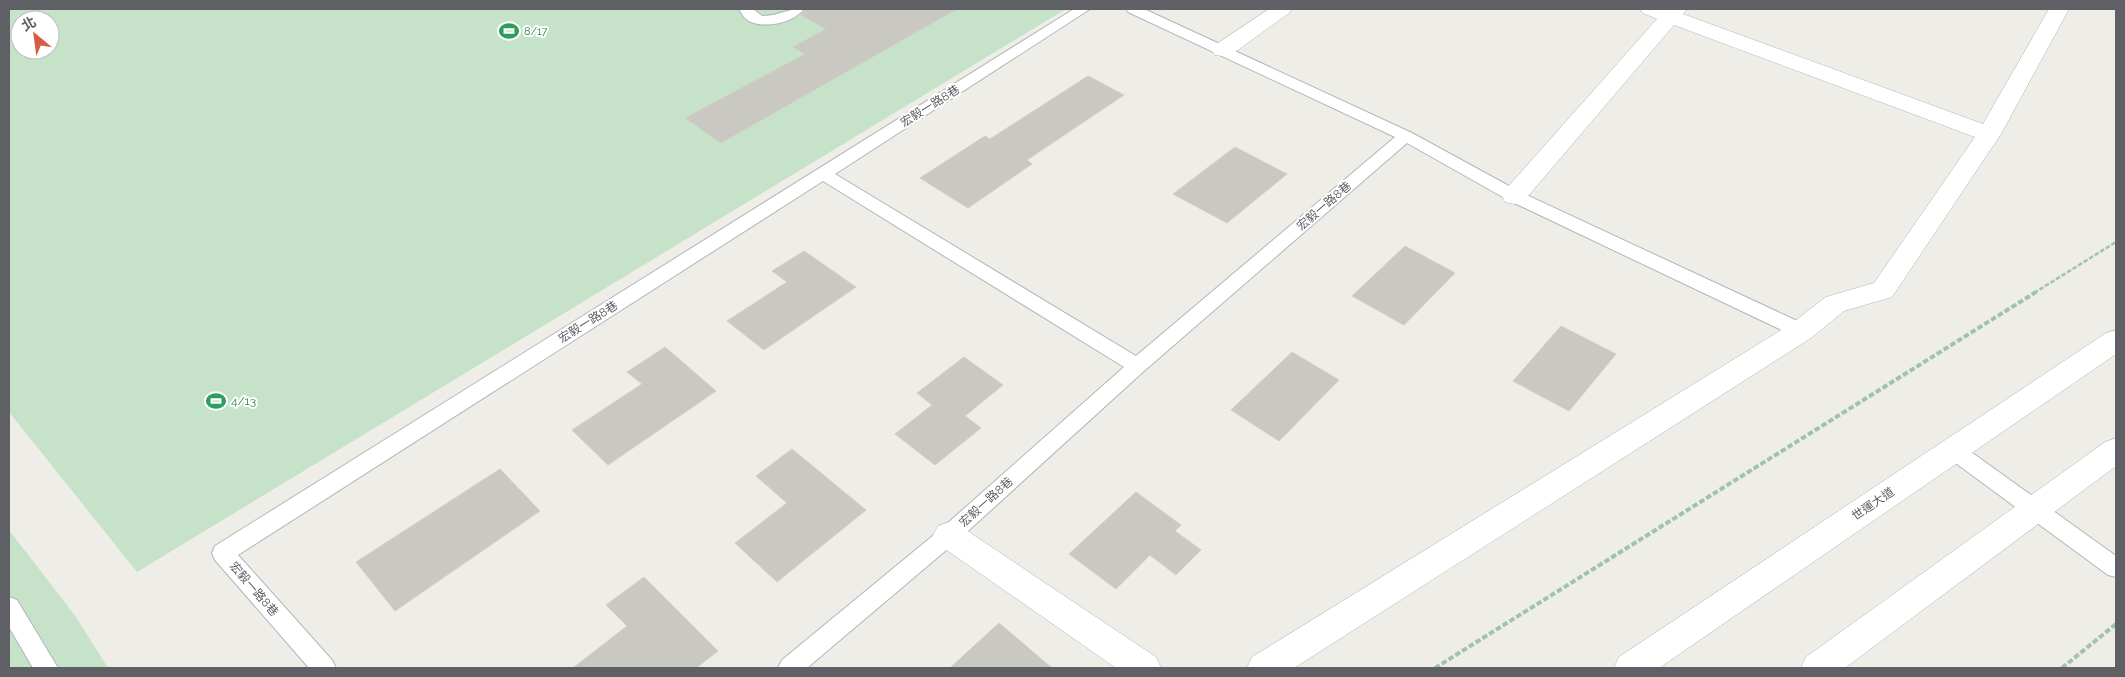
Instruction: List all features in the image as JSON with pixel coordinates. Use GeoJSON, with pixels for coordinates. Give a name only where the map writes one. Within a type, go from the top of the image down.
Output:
{"type":"FeatureCollection","features":[{"type":"Feature","properties":{"kind":"street"},"geometry":{"type":"LineString","coordinates":[[1223,50],[1282,9]]}},
{"type":"Feature","properties":{"kind":"street"},"geometry":{"type":"LineString","coordinates":[[1264,668],[1801,331],[1835,304],[1883,290],[1989,134],[2060,9]]}},
{"type":"Feature","properties":{"kind":"street"},"geometry":{"type":"LineString","coordinates":[[1514,196],[1666,11],[1989,134]]}},
{"type":"Feature","properties":{"kind":"street","name":"世運大道"},"geometry":{"type":"LineString","coordinates":[[1630,668],[2116,340]]}},
{"type":"Feature","properties":{"kind":"street"},"geometry":{"type":"LineString","coordinates":[[1818,668],[2116,450]]}},
{"type":"Feature","properties":{"kind":"street"},"geometry":{"type":"LineString","coordinates":[[949,535],[1144,668]]}},
{"type":"Feature","properties":{"kind":"lane"},"geometry":{"type":"LineString","coordinates":[[746,9],[753,18],[768,20],[785,17],[797,9]]}},
{"type":"Feature","properties":{"kind":"lane","name":"宏毅一路8巷"},"geometry":{"type":"LineString","coordinates":[[324,668],[223,553],[1083,9]]}},
{"type":"Feature","properties":{"kind":"lane"},"geometry":{"type":"LineString","coordinates":[[1133,9],[1406,136],[1514,196],[1801,331]]}},
{"type":"Feature","properties":{"kind":"lane","name":"宏毅一路8巷"},"geometry":{"type":"LineString","coordinates":[[790,668],[949,535],[1137,366],[1406,136]]}},
{"type":"Feature","properties":{"kind":"lane"},"geometry":{"type":"LineString","coordinates":[[823,174],[1137,366]]}},
{"type":"Feature","properties":{"kind":"lane"},"geometry":{"type":"LineString","coordinates":[[1953,450],[2116,568]]}},
{"type":"Feature","properties":{"kind":"lane"},"geometry":{"type":"LineString","coordinates":[[9,607],[46,668]]}},
{"type":"Feature","properties":{"kind":"path"},"geometry":{"type":"LineString","coordinates":[[1435,668],[2116,242]]}},
{"type":"Feature","properties":{"kind":"path"},"geometry":{"type":"LineString","coordinates":[[2062,668],[2116,624]]}},
{"type":"Feature","properties":{"kind":"green space"},"geometry":{"type":"Polygon","coordinates":[[[9,9],[1066,9],[137,572],[9,412],[9,9]]]}},
{"type":"Feature","properties":{"kind":"green space"},"geometry":{"type":"Polygon","coordinates":[[[9,530],[76,617],[108,668],[9,668],[9,530]]]}},
{"type":"Feature","properties":{"kind":"building"},"geometry":{"type":"Polygon","coordinates":[[[806,9],[957,9],[721,143],[685,118],[805,54],[793,47],[826,29],[801,15],[806,9]]]}},
{"type":"Feature","properties":{"kind":"building"},"geometry":{"type":"Polygon","coordinates":[[[1088,76],[1124,95],[1027,160],[1032,164],[968,208],[920,178],[985,136],[990,139],[1088,76]]]}},
{"type":"Feature","properties":{"kind":"building"},"geometry":{"type":"Polygon","coordinates":[[[1235,147],[1287,174],[1227,223],[1173,194],[1235,147]]]}},
{"type":"Feature","properties":{"kind":"building"},"geometry":{"type":"Polygon","coordinates":[[[1405,246],[1455,273],[1404,325],[1352,296],[1405,246]]]}},
{"type":"Feature","properties":{"kind":"building"},"geometry":{"type":"Polygon","coordinates":[[[804,251],[856,287],[764,350],[727,321],[787,282],[772,271],[804,251]]]}},
{"type":"Feature","properties":{"kind":"building"},"geometry":{"type":"Polygon","coordinates":[[[1561,326],[1616,354],[1569,411],[1513,381],[1561,326]]]}},
{"type":"Feature","properties":{"kind":"building"},"geometry":{"type":"Polygon","coordinates":[[[665,347],[716,391],[608,465],[572,430],[642,384],[627,372],[665,347]]]}},
{"type":"Feature","properties":{"kind":"building"},"geometry":{"type":"Polygon","coordinates":[[[1292,352],[1339,380],[1279,441],[1231,410],[1292,352]]]}},
{"type":"Feature","properties":{"kind":"building"},"geometry":{"type":"Polygon","coordinates":[[[964,357],[1003,385],[965,416],[981,428],[935,465],[895,434],[932,405],[917,393],[964,357]]]}},
{"type":"Feature","properties":{"kind":"building"},"geometry":{"type":"Polygon","coordinates":[[[792,449],[866,510],[777,582],[735,543],[787,503],[756,476],[792,449]]]}},
{"type":"Feature","properties":{"kind":"building"},"geometry":{"type":"Polygon","coordinates":[[[500,469],[540,511],[395,611],[356,562],[500,469]]]}},
{"type":"Feature","properties":{"kind":"building"},"geometry":{"type":"Polygon","coordinates":[[[1136,492],[1181,525],[1175,531],[1201,550],[1176,575],[1150,555],[1116,589],[1069,554],[1136,492]]]}},
{"type":"Feature","properties":{"kind":"building"},"geometry":{"type":"Polygon","coordinates":[[[644,577],[718,651],[696,668],[573,668],[627,626],[606,605],[644,577]]]}},
{"type":"Feature","properties":{"kind":"building"},"geometry":{"type":"Polygon","coordinates":[[[999,623],[1052,668],[950,668],[999,623]]]}},
{"type":"Feature","properties":{"kind":"place","name":"8/17"},"geometry":{"type":"Point","coordinates":[509,31]}},
{"type":"Feature","properties":{"kind":"place","name":"4/13"},"geometry":{"type":"Point","coordinates":[216,401]}}]}
